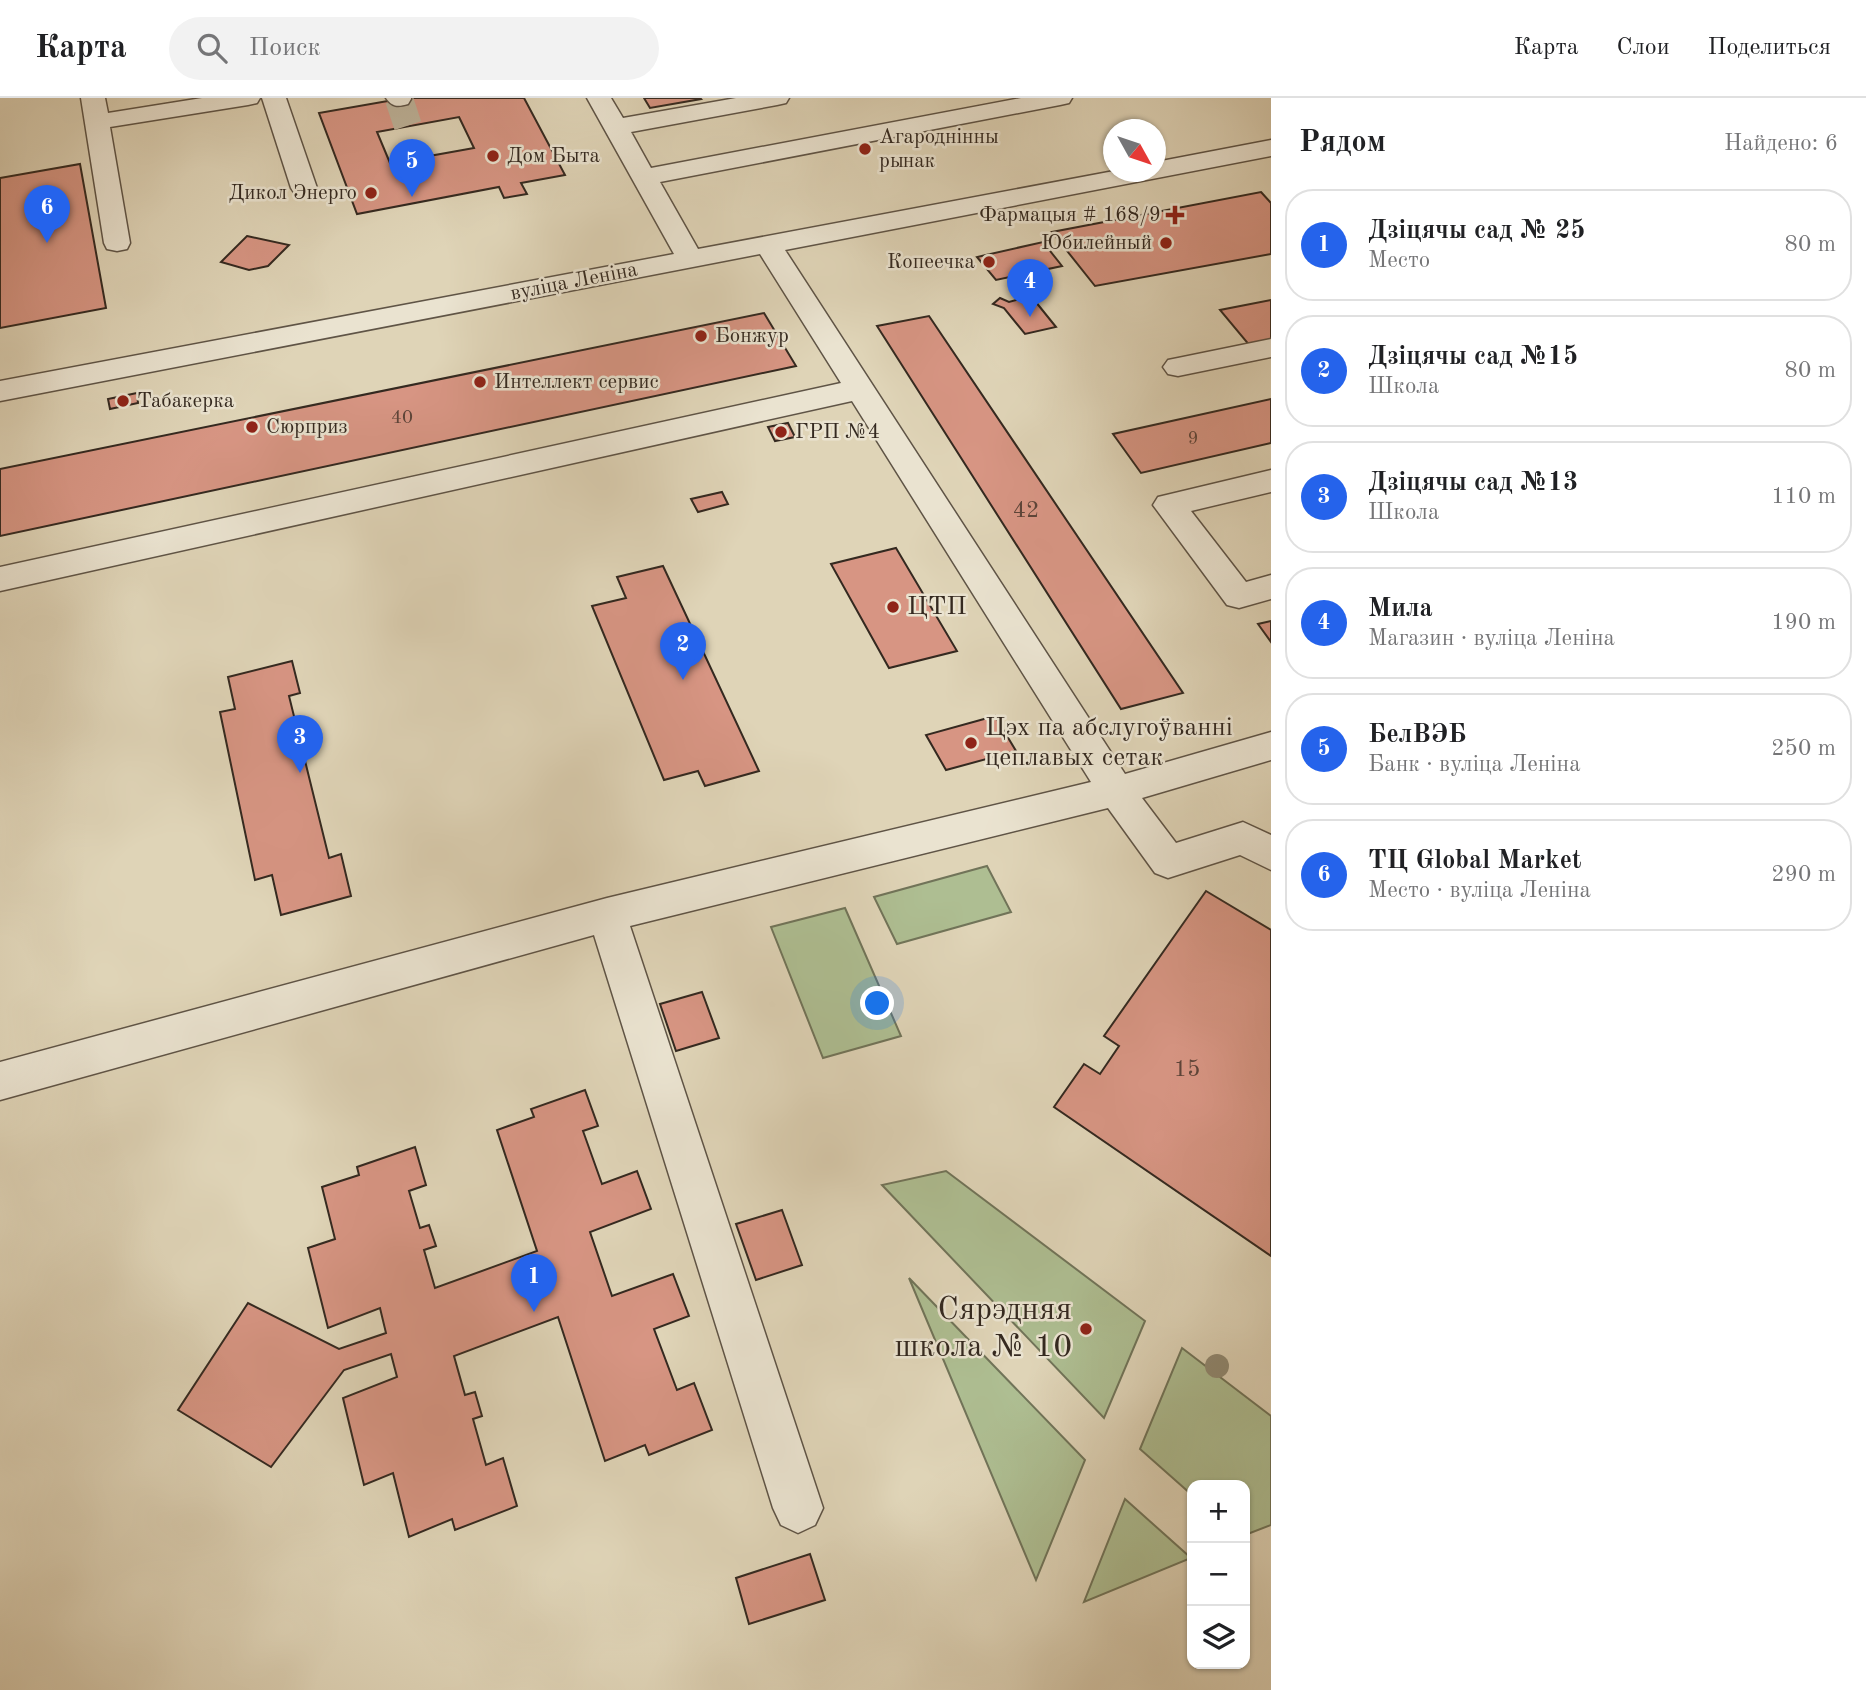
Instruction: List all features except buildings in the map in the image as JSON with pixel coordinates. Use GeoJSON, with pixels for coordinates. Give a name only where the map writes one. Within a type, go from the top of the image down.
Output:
{"type":"FeatureCollection","features":[{"type":"Feature","properties":{"kind":"street"},"geometry":{"type":"LineString","coordinates":[[117,243],[95,110],[248,98]]}},
{"type":"Feature","properties":{"kind":"street"},"geometry":{"type":"LineString","coordinates":[[274,98],[304,188]]}},
{"type":"Feature","properties":{"kind":"street"},"geometry":{"type":"LineString","coordinates":[[599,98],[691,260]]}},
{"type":"Feature","properties":{"kind":"street"},"geometry":{"type":"LineString","coordinates":[[615,127],[743,101],[777,98]]}},
{"type":"Feature","properties":{"kind":"street"},"geometry":{"type":"LineString","coordinates":[[644,177],[1060,98]]}},
{"type":"Feature","properties":{"kind":"street"},"geometry":{"type":"LineString","coordinates":[[1166,168],[1271,148]]}},
{"type":"Feature","properties":{"kind":"street","name":"вуліца Леніна"},"geometry":{"type":"LineString","coordinates":[[0,391],[1103,181]]}},
{"type":"Feature","properties":{"kind":"street"},"geometry":{"type":"LineString","coordinates":[[768,245],[1116,791],[1168,862],[1244,838],[1271,854]]}},
{"type":"Feature","properties":{"kind":"street"},"geometry":{"type":"LineString","coordinates":[[1178,367],[1271,348]]}},
{"type":"Feature","properties":{"kind":"street"},"geometry":{"type":"LineString","coordinates":[[0,579],[860,389]]}},
{"type":"Feature","properties":{"kind":"street"},"geometry":{"type":"LineString","coordinates":[[1271,481],[1168,505],[1239,596],[1271,587]]}},
{"type":"Feature","properties":{"kind":"street"},"geometry":{"type":"LineString","coordinates":[[0,1080],[607,915],[1116,791],[1271,746]]}},
{"type":"Feature","properties":{"kind":"street"},"geometry":{"type":"LineString","coordinates":[[607,915],[798,1508]]}},
{"type":"Feature","properties":{"kind":"green space"},"geometry":{"type":"Polygon","coordinates":[[[987,866],[1011,912],[897,944],[874,897],[987,866]]]}},
{"type":"Feature","properties":{"kind":"green space"},"geometry":{"type":"Polygon","coordinates":[[[845,908],[901,1036],[823,1058],[771,927],[845,908]]]}},
{"type":"Feature","properties":{"kind":"green space"},"geometry":{"type":"Polygon","coordinates":[[[946,1171],[1145,1321],[1104,1418],[882,1185],[946,1171]]]}},
{"type":"Feature","properties":{"kind":"green space"},"geometry":{"type":"Polygon","coordinates":[[[909,1278],[1085,1460],[1036,1580],[909,1278]]]}},
{"type":"Feature","properties":{"kind":"green space"},"geometry":{"type":"Polygon","coordinates":[[[1182,1348],[1271,1416],[1271,1525],[1250,1533],[1250,1480],[1187,1480],[1187,1491],[1140,1449],[1182,1348]]]}},
{"type":"Feature","properties":{"kind":"green space"},"geometry":{"type":"Polygon","coordinates":[[[1125,1499],[1187,1554],[1187,1560],[1084,1602],[1125,1499]]]}},
{"type":"Feature","properties":{"kind":"tunnel"},"geometry":{"type":"LineString","coordinates":[[399,99],[408,126]]}},
{"type":"Feature","properties":{"kind":"place","name":"Агароднінны рынак"},"geometry":{"type":"Point","coordinates":[865,149]}},
{"type":"Feature","properties":{"kind":"place","name":"Дом Быта"},"geometry":{"type":"Point","coordinates":[493,156]}},
{"type":"Feature","properties":{"kind":"place","name":"Дикол Энерго"},"geometry":{"type":"Point","coordinates":[371,193]}},
{"type":"Feature","properties":{"kind":"place","name":"БелВЭБ"},"geometry":{"type":"Point","coordinates":[412,197]}},
{"type":"Feature","properties":{"kind":"place","name":"Фармацыя # 168/9"},"geometry":{"type":"Point","coordinates":[1175,215]}},
{"type":"Feature","properties":{"kind":"place","name":"ТЦ Global Market"},"geometry":{"type":"Point","coordinates":[47,243]}},
{"type":"Feature","properties":{"kind":"place","name":"Юбилейный"},"geometry":{"type":"Point","coordinates":[1166,243]}},
{"type":"Feature","properties":{"kind":"place","name":"Копеечка"},"geometry":{"type":"Point","coordinates":[989,262]}},
{"type":"Feature","properties":{"kind":"place","name":"Мила"},"geometry":{"type":"Point","coordinates":[1030,317]}},
{"type":"Feature","properties":{"kind":"place","name":"Бонжур"},"geometry":{"type":"Point","coordinates":[701,336]}},
{"type":"Feature","properties":{"kind":"place","name":"Интеллект сервис"},"geometry":{"type":"Point","coordinates":[480,382]}},
{"type":"Feature","properties":{"kind":"place","name":"Табакерка"},"geometry":{"type":"Point","coordinates":[123,401]}},
{"type":"Feature","properties":{"kind":"place","name":"Сюрприз"},"geometry":{"type":"Point","coordinates":[252,427]}},
{"type":"Feature","properties":{"kind":"place","name":"ГРП №4"},"geometry":{"type":"Point","coordinates":[781,432]}},
{"type":"Feature","properties":{"kind":"place","name":"ЦТП"},"geometry":{"type":"Point","coordinates":[893,607]}},
{"type":"Feature","properties":{"kind":"place","name":"Дзіцячы сад №15"},"geometry":{"type":"Point","coordinates":[683,680]}},
{"type":"Feature","properties":{"kind":"place","name":"Цэх па абслугоўванні цеплавых сетак"},"geometry":{"type":"Point","coordinates":[971,743]}},
{"type":"Feature","properties":{"kind":"place","name":"Дзіцячы сад №13"},"geometry":{"type":"Point","coordinates":[300,773]}},
{"type":"Feature","properties":{"kind":"place","name":"Дзіцячы сад № 25"},"geometry":{"type":"Point","coordinates":[534,1312]}},
{"type":"Feature","properties":{"kind":"place","name":"Сярэдняя школа № 10"},"geometry":{"type":"Point","coordinates":[1086,1329]}}]}
